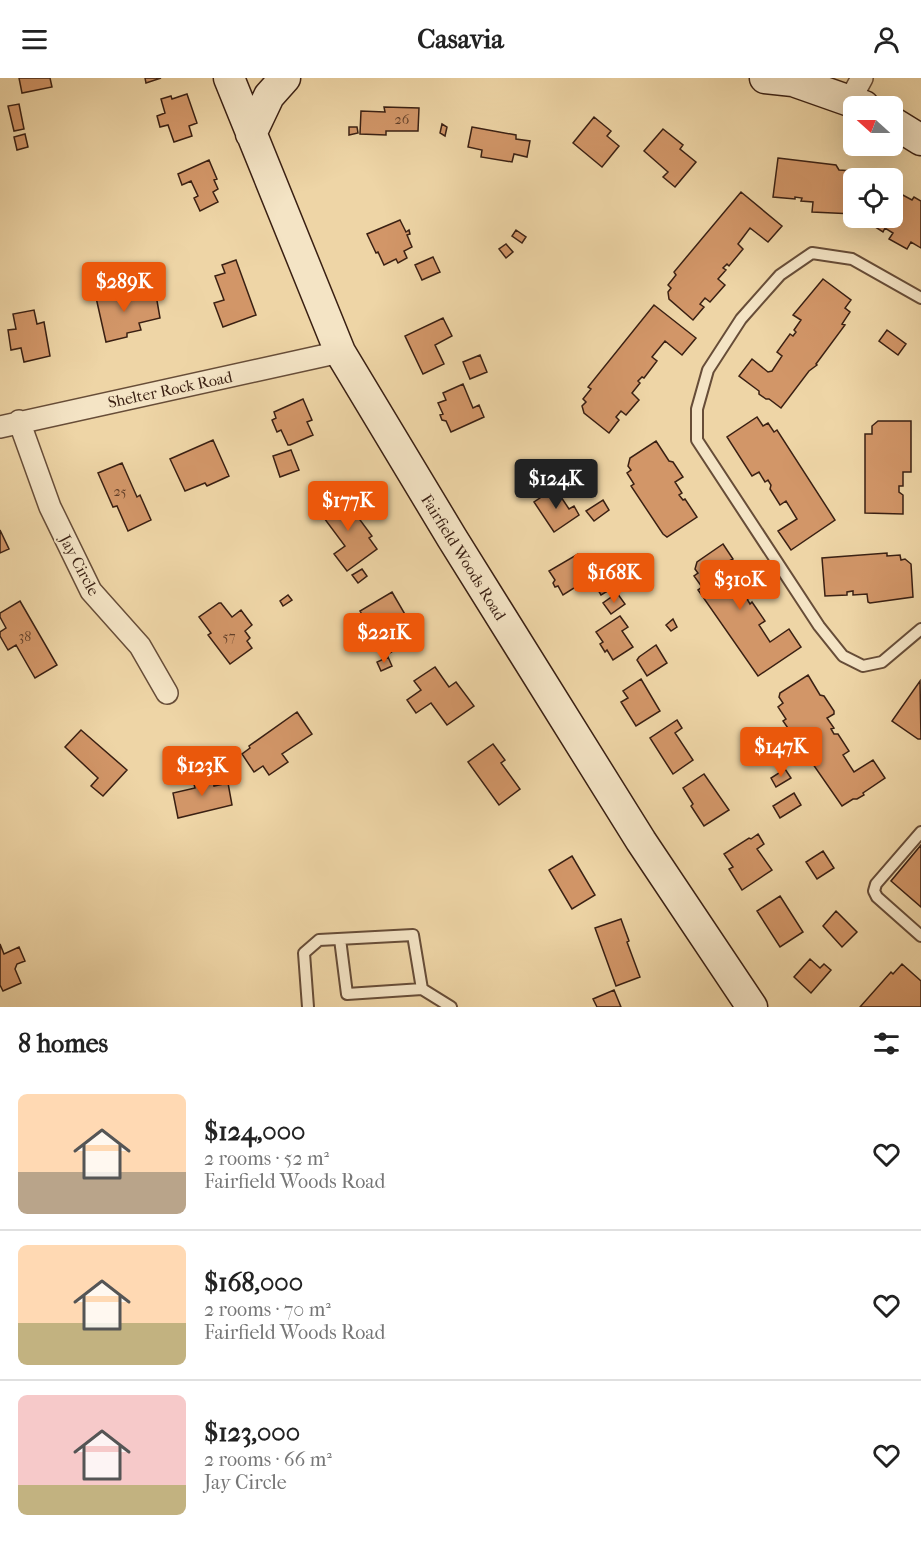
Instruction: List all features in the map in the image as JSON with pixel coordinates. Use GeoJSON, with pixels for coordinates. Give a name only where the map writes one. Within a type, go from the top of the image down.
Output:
{"type":"FeatureCollection","features":[{"type":"Feature","properties":{"kind":"main road","name":"Fairfield Woods Road"},"geometry":{"type":"LineString","coordinates":[[230,78],[340,352],[452,538],[641,842],[752,1007]]}},
{"type":"Feature","properties":{"kind":"main road"},"geometry":{"type":"LineString","coordinates":[[251,134],[268,96],[285,78]]}},
{"type":"Feature","properties":{"kind":"main road"},"geometry":{"type":"LineString","coordinates":[[765,78],[793,81],[858,95]]}},
{"type":"Feature","properties":{"kind":"main road"},"geometry":{"type":"LineString","coordinates":[[903,129],[921,140]]}},
{"type":"Feature","properties":{"kind":"street","name":"Shelter Rock Road"},"geometry":{"type":"LineString","coordinates":[[9,424],[340,352]]}},
{"type":"Feature","properties":{"kind":"street","name":"Jay Circle"},"geometry":{"type":"LineString","coordinates":[[9,424],[91,591],[140,646],[168,693]]}},
{"type":"Feature","properties":{"kind":"lane"},"geometry":{"type":"LineString","coordinates":[[921,298],[852,259],[812,253],[780,275],[741,320],[708,370],[697,419],[697,440],[819,626],[843,656],[863,666],[882,662],[921,629]]}},
{"type":"Feature","properties":{"kind":"lane"},"geometry":{"type":"LineString","coordinates":[[921,832],[876,884],[874,891],[877,897],[921,936]]}},
{"type":"Feature","properties":{"kind":"lane"},"geometry":{"type":"LineString","coordinates":[[308,1007],[303,953],[319,940],[413,935],[422,989]]}},
{"type":"Feature","properties":{"kind":"lane"},"geometry":{"type":"LineString","coordinates":[[340,939],[347,994],[422,989],[451,1007]]}},
{"type":"Feature","properties":{"kind":"building"},"geometry":{"type":"Polygon","coordinates":[[[19,78],[50,78],[52,87],[22,93],[19,78]]]}},
{"type":"Feature","properties":{"kind":"building"},"geometry":{"type":"Polygon","coordinates":[[[145,78],[161,78],[146,83],[145,78]]]}},
{"type":"Feature","properties":{"kind":"building"},"geometry":{"type":"Polygon","coordinates":[[[187,94],[197,123],[189,126],[192,136],[174,142],[168,125],[160,127],[157,116],[165,113],[161,99],[171,96],[172,99],[187,94]]]}},
{"type":"Feature","properties":{"kind":"building"},"geometry":{"type":"Polygon","coordinates":[[[19,104],[24,129],[14,131],[8,106],[19,104]]]}},
{"type":"Feature","properties":{"kind":"building"},"geometry":{"type":"Polygon","coordinates":[[[384,107],[419,108],[418,131],[386,131],[386,135],[360,134],[361,111],[385,112],[384,107]]]}},
{"type":"Feature","properties":{"kind":"building"},"geometry":{"type":"Polygon","coordinates":[[[594,117],[611,131],[607,136],[619,146],[602,167],[573,143],[594,117]]]}},
{"type":"Feature","properties":{"kind":"building"},"geometry":{"type":"Polygon","coordinates":[[[442,124],[447,127],[445,136],[440,133],[442,124]]]}},
{"type":"Feature","properties":{"kind":"building"},"geometry":{"type":"Polygon","coordinates":[[[349,127],[357,127],[358,133],[349,135],[349,127]]]}},
{"type":"Feature","properties":{"kind":"building"},"geometry":{"type":"Polygon","coordinates":[[[472,127],[516,135],[516,139],[530,141],[527,157],[514,154],[512,162],[481,157],[482,150],[468,147],[472,127]]]}},
{"type":"Feature","properties":{"kind":"building"},"geometry":{"type":"Polygon","coordinates":[[[663,129],[683,145],[680,149],[696,162],[675,187],[663,177],[668,172],[644,151],[663,129]]]}},
{"type":"Feature","properties":{"kind":"building"},"geometry":{"type":"Polygon","coordinates":[[[25,134],[28,147],[17,150],[14,137],[25,134]]]}},
{"type":"Feature","properties":{"kind":"building"},"geometry":{"type":"Polygon","coordinates":[[[778,158],[836,165],[839,170],[843,170],[843,213],[812,212],[813,202],[801,201],[802,198],[773,197],[778,158]]]}},
{"type":"Feature","properties":{"kind":"building"},"geometry":{"type":"Polygon","coordinates":[[[209,160],[217,179],[214,180],[218,189],[213,192],[218,202],[200,211],[194,198],[198,196],[191,181],[182,185],[178,174],[209,160]]]}},
{"type":"Feature","properties":{"kind":"building"},"geometry":{"type":"Polygon","coordinates":[[[741,192],[782,226],[768,242],[750,228],[738,244],[743,249],[729,266],[727,264],[723,268],[726,270],[718,279],[725,285],[710,302],[705,298],[700,304],[704,307],[693,320],[669,299],[668,292],[671,288],[668,285],[676,275],[674,272],[741,192]]]}},
{"type":"Feature","properties":{"kind":"building"},"geometry":{"type":"Polygon","coordinates":[[[903,195],[912,200],[914,197],[921,201],[921,248],[911,242],[907,249],[889,239],[893,233],[885,228],[903,228],[903,195]]]}},
{"type":"Feature","properties":{"kind":"building"},"geometry":{"type":"Polygon","coordinates":[[[400,220],[406,232],[409,230],[410,234],[407,235],[412,247],[404,251],[407,258],[398,263],[396,259],[384,265],[367,234],[400,220]]]}},
{"type":"Feature","properties":{"kind":"building"},"geometry":{"type":"Polygon","coordinates":[[[516,230],[526,237],[522,243],[512,236],[516,230]]]}},
{"type":"Feature","properties":{"kind":"building"},"geometry":{"type":"Polygon","coordinates":[[[506,244],[513,252],[506,258],[499,249],[506,244]]]}},
{"type":"Feature","properties":{"kind":"building"},"geometry":{"type":"Polygon","coordinates":[[[433,257],[440,272],[422,280],[415,265],[433,257]]]}},
{"type":"Feature","properties":{"kind":"building"},"geometry":{"type":"Polygon","coordinates":[[[236,260],[256,315],[223,327],[214,303],[224,300],[215,276],[225,273],[222,265],[236,260]]]}},
{"type":"Feature","properties":{"kind":"building"},"geometry":{"type":"Polygon","coordinates":[[[823,279],[851,300],[845,308],[850,312],[842,324],[845,325],[817,365],[809,371],[781,408],[759,394],[759,391],[739,376],[752,359],[768,372],[772,371],[782,356],[777,352],[790,334],[793,336],[796,332],[794,330],[801,320],[793,315],[823,279]]]}},
{"type":"Feature","properties":{"kind":"building"},"geometry":{"type":"Polygon","coordinates":[[[118,289],[120,300],[156,295],[160,318],[139,323],[141,330],[127,333],[127,337],[106,342],[95,293],[118,289]]]}},
{"type":"Feature","properties":{"kind":"building"},"geometry":{"type":"Polygon","coordinates":[[[654,305],[696,338],[682,355],[665,341],[652,357],[657,361],[644,378],[638,381],[640,383],[632,393],[639,400],[626,415],[621,411],[616,417],[619,420],[609,433],[584,413],[582,406],[586,402],[583,399],[591,389],[588,387],[654,305]]]}},
{"type":"Feature","properties":{"kind":"building"},"geometry":{"type":"Polygon","coordinates":[[[34,310],[37,324],[44,322],[50,356],[24,362],[21,348],[11,350],[8,330],[16,329],[13,314],[34,310]]]}},
{"type":"Feature","properties":{"kind":"building"},"geometry":{"type":"Polygon","coordinates":[[[443,318],[452,336],[435,345],[444,364],[423,374],[405,336],[443,318]]]}},
{"type":"Feature","properties":{"kind":"building"},"geometry":{"type":"Polygon","coordinates":[[[887,330],[906,344],[898,355],[879,341],[887,330]]]}},
{"type":"Feature","properties":{"kind":"building"},"geometry":{"type":"Polygon","coordinates":[[[480,355],[487,372],[470,379],[463,362],[480,355]]]}},
{"type":"Feature","properties":{"kind":"building"},"geometry":{"type":"Polygon","coordinates":[[[463,384],[473,408],[479,405],[484,417],[451,432],[446,421],[442,420],[440,415],[443,414],[438,403],[446,400],[443,393],[463,384]]]}},
{"type":"Feature","properties":{"kind":"building"},"geometry":{"type":"Polygon","coordinates":[[[303,399],[312,420],[307,422],[313,435],[288,445],[281,430],[277,432],[272,420],[276,418],[274,412],[303,399]]]}},
{"type":"Feature","properties":{"kind":"building"},"geometry":{"type":"Polygon","coordinates":[[[757,417],[763,426],[768,423],[774,432],[777,430],[835,520],[791,550],[778,531],[797,519],[786,501],[780,505],[770,489],[771,485],[768,480],[765,482],[759,472],[752,476],[727,437],[757,417]]]}},
{"type":"Feature","properties":{"kind":"building"},"geometry":{"type":"Polygon","coordinates":[[[878,421],[911,421],[911,472],[903,472],[903,486],[899,486],[899,492],[903,495],[903,514],[865,513],[865,434],[872,434],[872,426],[878,421]]]}},
{"type":"Feature","properties":{"kind":"building"},"geometry":{"type":"Polygon","coordinates":[[[213,440],[229,476],[207,486],[205,483],[185,491],[170,459],[213,440]]]}},
{"type":"Feature","properties":{"kind":"building"},"geometry":{"type":"Polygon","coordinates":[[[656,441],[683,477],[675,482],[682,493],[679,495],[683,500],[685,499],[697,517],[667,537],[631,486],[634,484],[627,473],[631,470],[628,466],[630,458],[656,441]]]}},
{"type":"Feature","properties":{"kind":"building"},"geometry":{"type":"Polygon","coordinates":[[[291,450],[299,470],[280,477],[273,456],[291,450]]]}},
{"type":"Feature","properties":{"kind":"building"},"geometry":{"type":"Polygon","coordinates":[[[122,463],[137,497],[140,495],[151,520],[128,531],[117,506],[113,507],[98,473],[122,463]]]}},
{"type":"Feature","properties":{"kind":"building"},"geometry":{"type":"Polygon","coordinates":[[[555,488],[569,509],[574,506],[579,515],[554,532],[534,502],[555,488]]]}},
{"type":"Feature","properties":{"kind":"building"},"geometry":{"type":"Polygon","coordinates":[[[340,493],[372,536],[369,538],[377,549],[347,571],[334,554],[345,546],[318,510],[340,493]]]}},
{"type":"Feature","properties":{"kind":"building"},"geometry":{"type":"Polygon","coordinates":[[[603,500],[609,510],[594,521],[586,511],[603,500]]]}},
{"type":"Feature","properties":{"kind":"building"},"geometry":{"type":"Polygon","coordinates":[[[0,530],[9,549],[0,553],[0,530]]]}},
{"type":"Feature","properties":{"kind":"building"},"geometry":{"type":"Polygon","coordinates":[[[723,544],[733,559],[729,561],[734,568],[740,564],[751,581],[742,586],[750,598],[747,599],[750,604],[752,602],[765,621],[759,625],[770,642],[789,629],[801,647],[758,676],[698,590],[702,587],[694,576],[698,573],[695,569],[697,562],[723,544]]]}},
{"type":"Feature","properties":{"kind":"building"},"geometry":{"type":"Polygon","coordinates":[[[887,553],[887,556],[900,555],[901,560],[905,559],[911,564],[913,597],[870,603],[867,594],[853,595],[853,591],[847,592],[847,595],[825,596],[822,558],[887,553]]]}},
{"type":"Feature","properties":{"kind":"building"},"geometry":{"type":"Polygon","coordinates":[[[578,554],[586,569],[577,574],[582,583],[563,595],[558,586],[555,587],[553,583],[555,580],[549,571],[578,554]]]}},
{"type":"Feature","properties":{"kind":"building"},"geometry":{"type":"Polygon","coordinates":[[[362,569],[367,576],[358,583],[352,575],[362,569]]]}},
{"type":"Feature","properties":{"kind":"building"},"geometry":{"type":"Polygon","coordinates":[[[609,570],[618,585],[601,595],[592,580],[609,570]]]}},
{"type":"Feature","properties":{"kind":"building"},"geometry":{"type":"Polygon","coordinates":[[[392,592],[406,616],[403,618],[414,638],[385,656],[378,643],[370,648],[355,624],[364,618],[360,611],[392,592]]]}},
{"type":"Feature","properties":{"kind":"building"},"geometry":{"type":"Polygon","coordinates":[[[617,593],[625,604],[611,614],[603,603],[617,593]]]}},
{"type":"Feature","properties":{"kind":"building"},"geometry":{"type":"Polygon","coordinates":[[[288,595],[292,600],[283,606],[280,601],[288,595]]]}},
{"type":"Feature","properties":{"kind":"building"},"geometry":{"type":"Polygon","coordinates":[[[20,601],[57,665],[35,678],[16,645],[8,650],[0,636],[0,632],[6,628],[0,613],[20,601]]]}},
{"type":"Feature","properties":{"kind":"building"},"geometry":{"type":"Polygon","coordinates":[[[219,603],[232,617],[241,610],[252,625],[245,631],[250,638],[247,641],[252,648],[230,664],[208,635],[211,633],[199,617],[219,603]]]}},
{"type":"Feature","properties":{"kind":"building"},"geometry":{"type":"Polygon","coordinates":[[[620,616],[628,627],[622,631],[633,647],[613,660],[600,644],[603,642],[596,632],[620,616]]]}},
{"type":"Feature","properties":{"kind":"building"},"geometry":{"type":"Polygon","coordinates":[[[673,619],[677,627],[671,631],[666,625],[673,619]]]}},
{"type":"Feature","properties":{"kind":"building"},"geometry":{"type":"Polygon","coordinates":[[[656,645],[667,663],[647,676],[637,660],[656,645]]]}},
{"type":"Feature","properties":{"kind":"building"},"geometry":{"type":"Polygon","coordinates":[[[388,657],[392,666],[381,671],[377,662],[388,657]]]}},
{"type":"Feature","properties":{"kind":"building"},"geometry":{"type":"Polygon","coordinates":[[[435,667],[449,687],[456,682],[474,706],[447,725],[431,703],[416,713],[407,700],[421,690],[414,681],[435,667]]]}},
{"type":"Feature","properties":{"kind":"building"},"geometry":{"type":"Polygon","coordinates":[[[808,675],[820,695],[824,696],[834,711],[834,714],[827,718],[834,728],[831,729],[834,734],[838,734],[849,751],[843,755],[854,772],[873,760],[885,778],[863,793],[864,795],[842,806],[783,721],[786,719],[778,707],[783,703],[779,697],[780,693],[808,675]]]}},
{"type":"Feature","properties":{"kind":"building"},"geometry":{"type":"Polygon","coordinates":[[[641,679],[660,711],[636,726],[621,702],[628,698],[623,691],[641,679]]]}},
{"type":"Feature","properties":{"kind":"building"},"geometry":{"type":"Polygon","coordinates":[[[920,681],[921,739],[918,739],[892,721],[920,681]]]}},
{"type":"Feature","properties":{"kind":"building"},"geometry":{"type":"Polygon","coordinates":[[[297,712],[312,734],[282,754],[288,762],[269,775],[263,766],[254,772],[242,754],[250,748],[249,746],[297,712]]]}},
{"type":"Feature","properties":{"kind":"building"},"geometry":{"type":"Polygon","coordinates":[[[677,720],[682,728],[675,733],[693,760],[673,774],[650,738],[677,720]]]}},
{"type":"Feature","properties":{"kind":"building"},"geometry":{"type":"Polygon","coordinates":[[[81,730],[127,770],[103,796],[91,786],[98,778],[65,747],[81,730]]]}},
{"type":"Feature","properties":{"kind":"building"},"geometry":{"type":"Polygon","coordinates":[[[493,744],[505,760],[501,763],[520,789],[499,805],[468,762],[493,744]]]}},
{"type":"Feature","properties":{"kind":"building"},"geometry":{"type":"Polygon","coordinates":[[[785,769],[791,778],[776,787],[771,778],[785,769]]]}},
{"type":"Feature","properties":{"kind":"building"},"geometry":{"type":"Polygon","coordinates":[[[704,774],[729,810],[704,826],[683,788],[704,774]]]}},
{"type":"Feature","properties":{"kind":"building"},"geometry":{"type":"Polygon","coordinates":[[[200,775],[201,779],[212,776],[214,786],[228,783],[232,805],[178,818],[173,793],[195,788],[192,777],[200,775]]]}},
{"type":"Feature","properties":{"kind":"building"},"geometry":{"type":"Polygon","coordinates":[[[794,793],[801,805],[780,818],[773,806],[794,793]]]}},
{"type":"Feature","properties":{"kind":"building"},"geometry":{"type":"Polygon","coordinates":[[[758,834],[764,844],[757,849],[772,870],[742,890],[729,869],[733,867],[724,854],[758,834]]]}},
{"type":"Feature","properties":{"kind":"building"},"geometry":{"type":"Polygon","coordinates":[[[921,845],[921,907],[891,881],[921,845]]]}},
{"type":"Feature","properties":{"kind":"building"},"geometry":{"type":"Polygon","coordinates":[[[823,851],[834,868],[817,879],[806,862],[823,851]]]}},
{"type":"Feature","properties":{"kind":"building"},"geometry":{"type":"Polygon","coordinates":[[[572,856],[595,895],[572,909],[549,870],[572,856]]]}},
{"type":"Feature","properties":{"kind":"building"},"geometry":{"type":"Polygon","coordinates":[[[780,896],[803,932],[780,947],[757,911],[780,896]]]}},
{"type":"Feature","properties":{"kind":"building"},"geometry":{"type":"Polygon","coordinates":[[[836,911],[857,932],[842,947],[823,926],[836,911]]]}},
{"type":"Feature","properties":{"kind":"building"},"geometry":{"type":"Polygon","coordinates":[[[621,919],[640,977],[616,986],[595,928],[621,919]]]}},
{"type":"Feature","properties":{"kind":"building"},"geometry":{"type":"Polygon","coordinates":[[[0,944],[4,954],[19,947],[25,961],[17,964],[15,969],[21,983],[3,991],[0,985],[0,944]]]}},
{"type":"Feature","properties":{"kind":"building"},"geometry":{"type":"Polygon","coordinates":[[[810,959],[820,968],[824,964],[831,970],[811,993],[794,977],[810,959]]]}},
{"type":"Feature","properties":{"kind":"building"},"geometry":{"type":"Polygon","coordinates":[[[902,964],[921,981],[921,1007],[860,1007],[891,972],[893,974],[902,964]]]}},
{"type":"Feature","properties":{"kind":"building"},"geometry":{"type":"Polygon","coordinates":[[[614,990],[621,1007],[597,1007],[593,999],[614,990]]]}}]}
